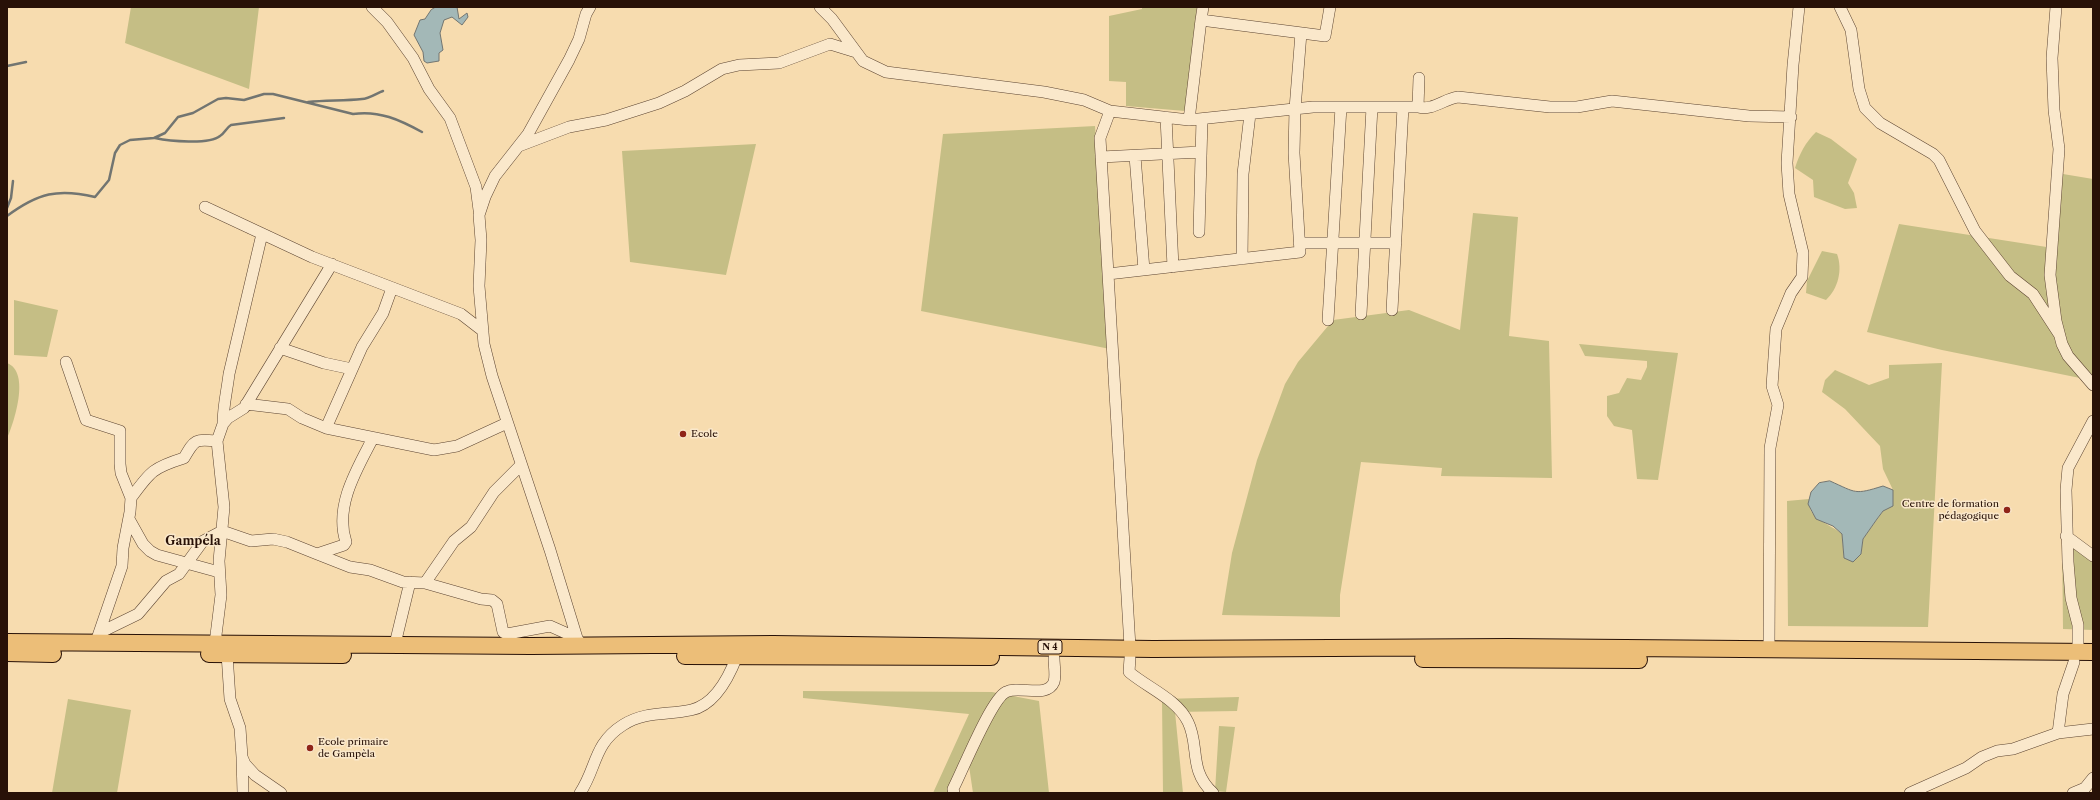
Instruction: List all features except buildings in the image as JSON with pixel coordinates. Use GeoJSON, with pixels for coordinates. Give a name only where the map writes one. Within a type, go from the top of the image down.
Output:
{"type":"FeatureCollection","features":[{"type":"Feature","properties":{"kind":"highway","name":"N 4"},"geometry":{"type":"LineString","coordinates":[[7,642],[98,638],[215,643],[395,644],[579,642],[1130,653],[2082,655]]}},
{"type":"Feature","properties":{"kind":"highway","name":"N 4"},"geometry":{"type":"LineString","coordinates":[[7,654],[1054,658],[1130,653],[1508,647],[2082,655],[2093,662]]}},
{"type":"Feature","properties":{"kind":"street"},"geometry":{"type":"LineString","coordinates":[[372,7],[387,22],[413,58],[428,89],[450,118],[476,186],[481,240],[479,286],[483,331],[492,376],[579,642]]}},
{"type":"Feature","properties":{"kind":"street"},"geometry":{"type":"LineString","coordinates":[[479,215],[485,197],[495,176],[528,134],[569,60],[579,39],[586,14],[590,7]]}},
{"type":"Feature","properties":{"kind":"street"},"geometry":{"type":"LineString","coordinates":[[820,7],[832,19],[863,61],[886,72],[1044,92],[1084,100],[1110,111],[1189,120],[1295,109],[1341,107],[1418,107],[1425,109],[1449,98],[1458,96],[1550,107],[1577,107],[1612,100],[1749,116],[1791,117]]}},
{"type":"Feature","properties":{"kind":"street"},"geometry":{"type":"LineString","coordinates":[[1189,120],[1203,7]]}},
{"type":"Feature","properties":{"kind":"street"},"geometry":{"type":"LineString","coordinates":[[1201,20],[1325,36],[1330,7]]}},
{"type":"Feature","properties":{"kind":"street"},"geometry":{"type":"LineString","coordinates":[[1769,650],[1770,448],[1778,405],[1772,386],[1776,329],[1791,293],[1802,277],[1803,253],[1789,194],[1788,163],[1793,65],[1799,7]]}},
{"type":"Feature","properties":{"kind":"street"},"geometry":{"type":"LineString","coordinates":[[1840,7],[1851,30],[1859,89],[1865,108],[1880,123],[1933,154],[1939,160],[1975,231],[2010,276],[2033,294],[2059,334],[2068,356],[2093,385]]}},
{"type":"Feature","properties":{"kind":"street"},"geometry":{"type":"LineString","coordinates":[[2056,7],[2052,58],[2054,110],[2059,149],[2050,275],[2059,334]]}},
{"type":"Feature","properties":{"kind":"street"},"geometry":{"type":"LineString","coordinates":[[1108,274],[1300,252],[1294,153],[1300,33]]}},
{"type":"Feature","properties":{"kind":"street"},"geometry":{"type":"LineString","coordinates":[[518,146],[569,127],[606,120],[659,103],[685,91],[722,69],[739,65],[779,63],[830,44],[856,52]]}},
{"type":"Feature","properties":{"kind":"street"},"geometry":{"type":"LineString","coordinates":[[1418,107],[1419,78]]}},
{"type":"Feature","properties":{"kind":"street"},"geometry":{"type":"LineString","coordinates":[[1328,320],[1341,107]]}},
{"type":"Feature","properties":{"kind":"street"},"geometry":{"type":"LineString","coordinates":[[1361,314],[1372,107]]}},
{"type":"Feature","properties":{"kind":"street"},"geometry":{"type":"LineString","coordinates":[[1392,310],[1403,107]]}},
{"type":"Feature","properties":{"kind":"street"},"geometry":{"type":"LineString","coordinates":[[1110,111],[1100,138],[1130,653],[1129,672],[1162,695],[1186,718],[1192,730],[1194,756],[1201,778],[1205,786],[1213,793]]}},
{"type":"Feature","properties":{"kind":"street"},"geometry":{"type":"LineString","coordinates":[[1242,259],[1243,174],[1250,114]]}},
{"type":"Feature","properties":{"kind":"street"},"geometry":{"type":"LineString","coordinates":[[1166,117],[1173,267]]}},
{"type":"Feature","properties":{"kind":"street"},"geometry":{"type":"LineString","coordinates":[[1199,232],[1202,119]]}},
{"type":"Feature","properties":{"kind":"street"},"geometry":{"type":"LineString","coordinates":[[1101,157],[1201,152]]}},
{"type":"Feature","properties":{"kind":"street"},"geometry":{"type":"LineString","coordinates":[[1135,156],[1144,270]]}},
{"type":"Feature","properties":{"kind":"street"},"geometry":{"type":"LineString","coordinates":[[205,207],[262,234],[332,264],[461,314],[483,331]]}},
{"type":"Feature","properties":{"kind":"street"},"geometry":{"type":"LineString","coordinates":[[224,424],[223,407],[227,395],[229,374],[262,234]]}},
{"type":"Feature","properties":{"kind":"street"},"geometry":{"type":"LineString","coordinates":[[1299,243],[1396,243]]}},
{"type":"Feature","properties":{"kind":"street"},"geometry":{"type":"LineString","coordinates":[[215,643],[221,595],[219,572],[224,507],[217,441],[224,424],[246,404],[332,264]]}},
{"type":"Feature","properties":{"kind":"street"},"geometry":{"type":"LineString","coordinates":[[326,428],[362,347],[383,313],[392,288]]}},
{"type":"Feature","properties":{"kind":"street"},"geometry":{"type":"LineString","coordinates":[[280,348],[324,363],[352,369]]}},
{"type":"Feature","properties":{"kind":"street"},"geometry":{"type":"LineString","coordinates":[[66,362],[86,420],[120,431],[121,473],[131,498],[129,519],[123,548],[122,566],[98,638]]}},
{"type":"Feature","properties":{"kind":"street"},"geometry":{"type":"LineString","coordinates":[[246,404],[288,409],[302,418],[326,428],[434,450],[447,449],[507,423]]}},
{"type":"Feature","properties":{"kind":"street"},"geometry":{"type":"LineString","coordinates":[[2058,733],[2063,694],[2082,655],[2078,625],[2071,598],[2066,536],[2068,468],[2093,421]]}},
{"type":"Feature","properties":{"kind":"street"},"geometry":{"type":"LineString","coordinates":[[317,554],[344,545],[346,542],[342,523],[345,505],[353,477],[373,438]]}},
{"type":"Feature","properties":{"kind":"street"},"geometry":{"type":"LineString","coordinates":[[131,498],[148,474],[161,465],[184,458],[193,442],[198,439],[217,441]]}},
{"type":"Feature","properties":{"kind":"street"},"geometry":{"type":"LineString","coordinates":[[425,583],[454,541],[471,527],[494,492],[521,465]]}},
{"type":"Feature","properties":{"kind":"street"},"geometry":{"type":"LineString","coordinates":[[129,519],[150,551],[157,555],[219,572]]}},
{"type":"Feature","properties":{"kind":"street"},"geometry":{"type":"LineString","coordinates":[[98,638],[138,614],[166,581],[180,574],[203,541],[222,531],[251,541],[273,540],[287,542],[350,567],[370,570],[403,582],[425,583],[481,599],[492,600],[497,604],[503,632],[507,634],[550,626],[579,642]]}},
{"type":"Feature","properties":{"kind":"street"},"geometry":{"type":"LineString","coordinates":[[2066,536],[2093,556]]}},
{"type":"Feature","properties":{"kind":"street"},"geometry":{"type":"LineString","coordinates":[[395,644],[410,582]]}},
{"type":"Feature","properties":{"kind":"street"},"geometry":{"type":"LineString","coordinates":[[227,654],[230,699],[240,728],[243,793]]}},
{"type":"Feature","properties":{"kind":"street"},"geometry":{"type":"LineString","coordinates":[[580,793],[586,784],[596,755],[605,740],[624,725],[649,714],[692,710],[702,706],[715,695],[729,677],[737,656]]}},
{"type":"Feature","properties":{"kind":"street"},"geometry":{"type":"LineString","coordinates":[[954,793],[954,789],[980,732],[1000,697],[1005,692],[1019,689],[1043,691],[1050,688],[1054,681],[1054,658]]}},
{"type":"Feature","properties":{"kind":"street"},"geometry":{"type":"LineString","coordinates":[[1910,793],[1966,768],[1982,757],[2058,733],[2093,729]]}},
{"type":"Feature","properties":{"kind":"street"},"geometry":{"type":"LineString","coordinates":[[242,757],[245,764],[255,775],[281,793]]}},
{"type":"Feature","properties":{"kind":"street"},"geometry":{"type":"LineString","coordinates":[[2073,793],[2085,788],[2093,778]]}},
{"type":"Feature","properties":{"kind":"shaded area"},"geometry":{"type":"Polygon","coordinates":[[[131,7],[259,7],[249,89],[125,43],[131,7]]]}},
{"type":"Feature","properties":{"kind":"shaded area"},"geometry":{"type":"Polygon","coordinates":[[[436,7],[457,7],[459,19],[467,13],[468,17],[462,25],[452,17],[444,20],[440,33],[443,50],[439,53],[439,61],[427,63],[424,61],[423,52],[414,35],[420,20],[425,19],[431,10],[436,7]]]}},
{"type":"Feature","properties":{"kind":"shaded area"},"geometry":{"type":"Polygon","coordinates":[[[1142,7],[1197,7],[1185,111],[1126,106],[1126,82],[1109,81],[1109,16],[1142,9],[1142,7]]]}},
{"type":"Feature","properties":{"kind":"shaded area"},"geometry":{"type":"Polygon","coordinates":[[[1095,126],[1110,349],[921,311],[943,134],[1095,126]]]}},
{"type":"Feature","properties":{"kind":"shaded area"},"geometry":{"type":"Polygon","coordinates":[[[1816,132],[1831,139],[1857,159],[1848,183],[1854,193],[1857,208],[1845,209],[1814,197],[1813,180],[1795,168],[1803,148],[1816,132]]]}},
{"type":"Feature","properties":{"kind":"shaded area"},"geometry":{"type":"Polygon","coordinates":[[[756,144],[726,275],[630,262],[622,151],[756,144]]]}},
{"type":"Feature","properties":{"kind":"shaded area"},"geometry":{"type":"Polygon","coordinates":[[[2057,173],[2093,179],[2093,376],[2080,378],[1942,350],[1867,332],[1899,224],[2053,248],[2057,173]]]}},
{"type":"Feature","properties":{"kind":"shaded area"},"geometry":{"type":"Polygon","coordinates":[[[1473,213],[1518,217],[1509,336],[1549,341],[1552,478],[1441,476],[1442,468],[1361,462],[1340,595],[1340,617],[1222,615],[1232,553],[1257,460],[1285,384],[1298,362],[1333,320],[1409,310],[1460,330],[1473,213]]]}},
{"type":"Feature","properties":{"kind":"shaded area"},"geometry":{"type":"Polygon","coordinates":[[[1822,251],[1837,254],[1840,266],[1838,279],[1834,290],[1826,300],[1806,293],[1807,281],[1822,251]]]}},
{"type":"Feature","properties":{"kind":"shaded area"},"geometry":{"type":"Polygon","coordinates":[[[14,300],[58,310],[47,357],[14,355],[14,300]]]}},
{"type":"Feature","properties":{"kind":"shaded area"},"geometry":{"type":"Polygon","coordinates":[[[1579,344],[1678,353],[1658,480],[1637,479],[1632,430],[1614,426],[1607,416],[1607,396],[1619,393],[1627,378],[1641,380],[1647,367],[1647,361],[1585,356],[1579,344]]]}},
{"type":"Feature","properties":{"kind":"shaded area"},"geometry":{"type":"Polygon","coordinates":[[[7,363],[14,368],[18,376],[19,398],[7,439],[7,363]]]}},
{"type":"Feature","properties":{"kind":"shaded area"},"geometry":{"type":"Polygon","coordinates":[[[1942,363],[1928,627],[1788,626],[1787,501],[1809,499],[1811,512],[1820,520],[1842,534],[1844,558],[1861,554],[1863,539],[1883,511],[1893,490],[1883,469],[1880,446],[1845,409],[1822,392],[1825,380],[1835,370],[1869,385],[1889,378],[1889,365],[1942,363]]]}},
{"type":"Feature","properties":{"kind":"shaded area"},"geometry":{"type":"Polygon","coordinates":[[[1830,481],[1851,490],[1861,492],[1883,486],[1893,490],[1893,506],[1883,511],[1877,519],[1863,539],[1861,554],[1853,562],[1844,558],[1842,534],[1833,526],[1816,519],[1808,504],[1811,492],[1819,483],[1830,481]]]}},
{"type":"Feature","properties":{"kind":"shaded area"},"geometry":{"type":"Polygon","coordinates":[[[2062,536],[2093,556],[2093,630],[2063,629],[2062,536]]]}},
{"type":"Feature","properties":{"kind":"shaded area"},"geometry":{"type":"Polygon","coordinates":[[[803,691],[992,692],[1039,701],[1049,793],[973,793],[968,759],[951,793],[933,793],[969,714],[803,698],[803,691]]]}},
{"type":"Feature","properties":{"kind":"shaded area"},"geometry":{"type":"Polygon","coordinates":[[[1239,697],[1237,711],[1175,712],[1183,793],[1163,793],[1162,699],[1239,697]]]}},
{"type":"Feature","properties":{"kind":"shaded area"},"geometry":{"type":"Polygon","coordinates":[[[68,699],[131,710],[117,793],[52,793],[68,699]]]}},
{"type":"Feature","properties":{"kind":"shaded area"},"geometry":{"type":"Polygon","coordinates":[[[1219,726],[1235,727],[1226,792],[1215,791],[1219,726]]]}},
{"type":"Feature","properties":{"kind":"waterway"},"geometry":{"type":"LineString","coordinates":[[7,66],[26,62]]}},
{"type":"Feature","properties":{"kind":"waterway"},"geometry":{"type":"LineString","coordinates":[[308,102],[365,99],[383,91]]}},
{"type":"Feature","properties":{"kind":"waterway"},"geometry":{"type":"LineString","coordinates":[[7,216],[29,202],[49,194],[70,193],[95,197],[109,180],[115,153],[120,145],[130,140],[154,138],[165,133],[178,117],[193,113],[218,99],[226,98],[244,100],[264,94],[273,94],[353,114],[372,113],[389,117],[422,132]]}},
{"type":"Feature","properties":{"kind":"waterway"},"geometry":{"type":"LineString","coordinates":[[155,138],[179,141],[207,141],[220,136],[231,125],[284,118]]}},
{"type":"Feature","properties":{"kind":"waterway"},"geometry":{"type":"LineString","coordinates":[[7,208],[11,198],[13,181]]}},
{"type":"Feature","properties":{"kind":"place","name":"Ecole"},"geometry":{"type":"Point","coordinates":[683,434]}},
{"type":"Feature","properties":{"kind":"place","name":"Centre de formation pédagogique"},"geometry":{"type":"Point","coordinates":[2007,510]}},
{"type":"Feature","properties":{"kind":"place","name":"Ecole primaire de Gampèla"},"geometry":{"type":"Point","coordinates":[310,748]}},
{"type":"Feature","properties":{"kind":"district","name":"Gampéla"},"geometry":{"type":"Point","coordinates":[193,542]}}]}
